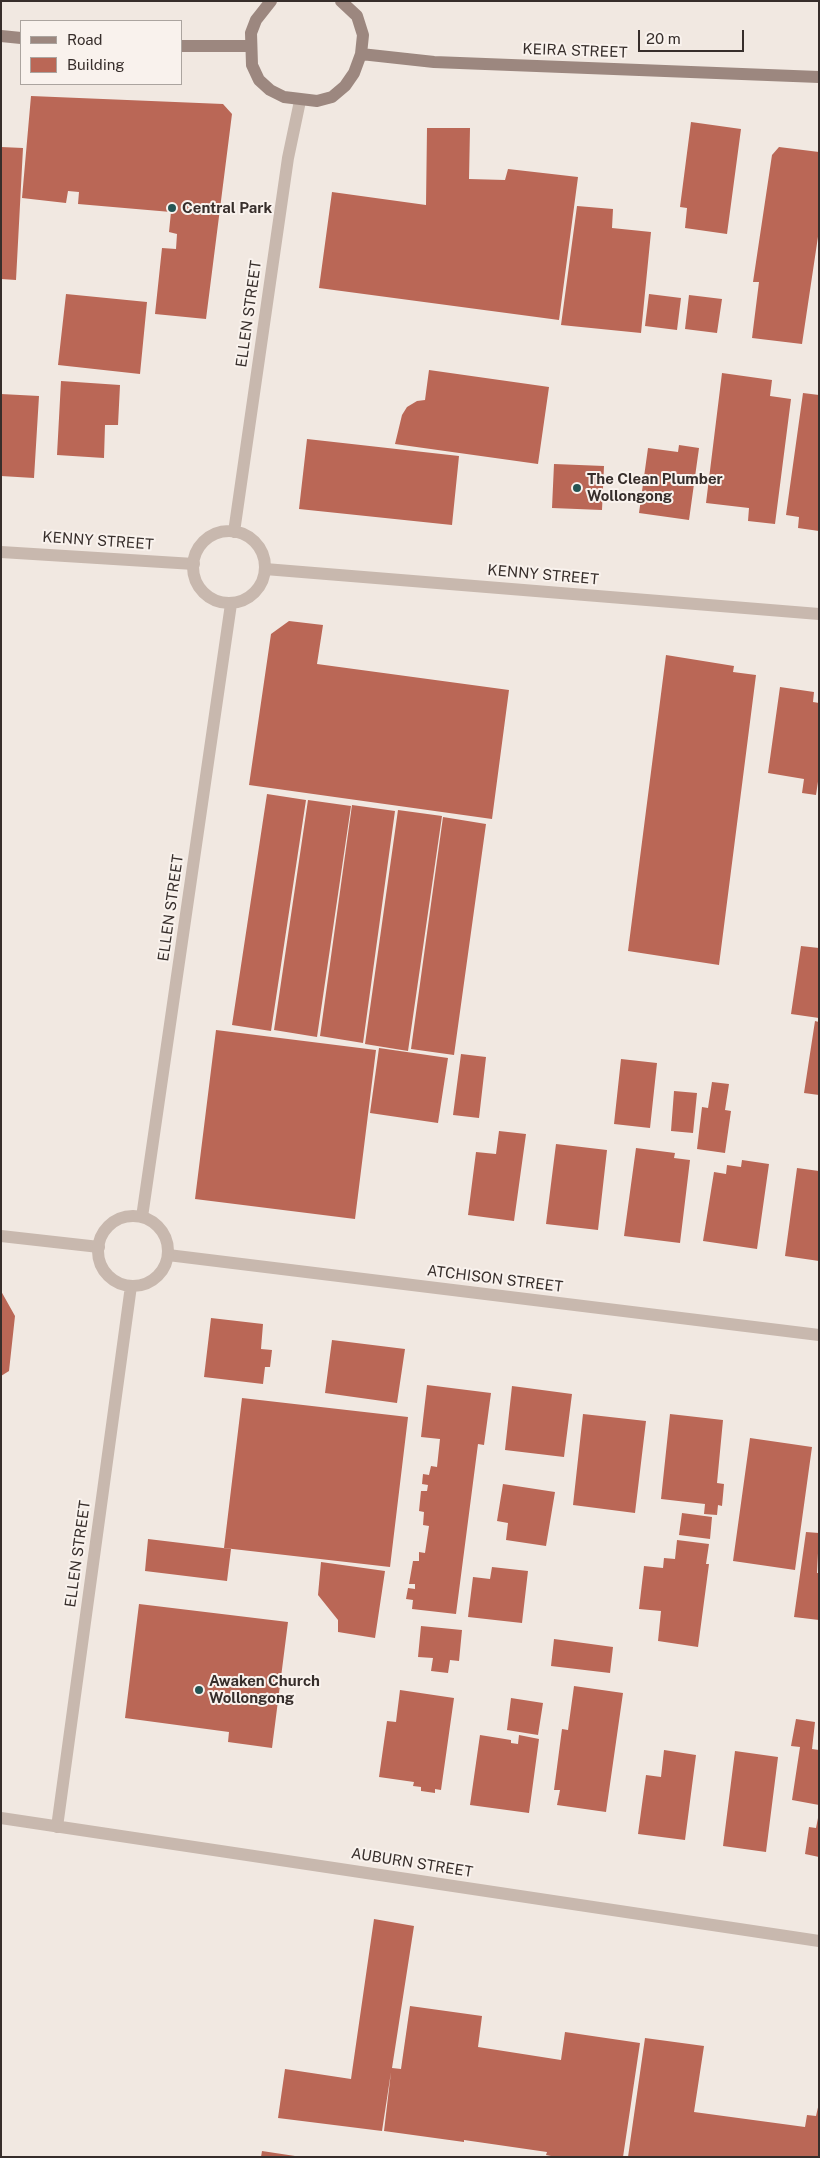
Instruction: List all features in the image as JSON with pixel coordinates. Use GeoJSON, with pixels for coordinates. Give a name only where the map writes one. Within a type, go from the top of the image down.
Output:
{"type":"FeatureCollection","features":[{"type":"Feature","properties":{"kind":"main road"},"geometry":{"type":"LineString","coordinates":[[271,1],[256,20],[252,33],[252,65],[259,80],[270,90],[284,97],[300,101],[317,101],[332,97],[345,86],[354,73],[361,54],[363,35],[357,16],[341,1]]}},
{"type":"Feature","properties":{"kind":"main road"},"geometry":{"type":"LineString","coordinates":[[1,36],[20,38]]}},
{"type":"Feature","properties":{"kind":"main road"},"geometry":{"type":"LineString","coordinates":[[182,46],[251,46]]}},
{"type":"Feature","properties":{"kind":"main road","name":"KEIRA STREET"},"geometry":{"type":"LineString","coordinates":[[361,54],[434,62],[819,77]]}},
{"type":"Feature","properties":{"kind":"street","name":"ELLEN STREET"},"geometry":{"type":"LineString","coordinates":[[234,532],[285,174],[300,101]]}},
{"type":"Feature","properties":{"kind":"street"},"geometry":{"type":"LineString","coordinates":[[223,532],[234,532],[254,541],[261,550],[265,569],[261,585],[253,594],[231,604],[218,602],[207,596],[199,587],[194,575],[194,564],[200,548],[212,536],[223,532]]}},
{"type":"Feature","properties":{"kind":"street","name":"KENNY STREET"},"geometry":{"type":"LineString","coordinates":[[1,552],[194,564]]}},
{"type":"Feature","properties":{"kind":"street","name":"KENNY STREET"},"geometry":{"type":"LineString","coordinates":[[265,569],[819,614]]}},
{"type":"Feature","properties":{"kind":"street","name":"ELLEN STREET"},"geometry":{"type":"LineString","coordinates":[[142,1217],[231,604]]}},
{"type":"Feature","properties":{"kind":"street"},"geometry":{"type":"LineString","coordinates":[[126,1216],[142,1217],[156,1224],[166,1237],[168,1255],[163,1270],[156,1279],[146,1284],[131,1286],[113,1281],[105,1273],[100,1263],[98,1247],[100,1239],[115,1221],[126,1216]]}},
{"type":"Feature","properties":{"kind":"street"},"geometry":{"type":"LineString","coordinates":[[1,1236],[98,1247]]}},
{"type":"Feature","properties":{"kind":"street","name":"ATCHISON STREET"},"geometry":{"type":"LineString","coordinates":[[168,1255],[819,1335]]}},
{"type":"Feature","properties":{"kind":"street","name":"ELLEN STREET"},"geometry":{"type":"LineString","coordinates":[[57,1827],[131,1286]]}},
{"type":"Feature","properties":{"kind":"street","name":"AUBURN STREET"},"geometry":{"type":"LineString","coordinates":[[1,1818],[819,1940]]}},
{"type":"Feature","properties":{"kind":"building","name":"Central Park"},"geometry":{"type":"Polygon","coordinates":[[[31,96],[223,104],[232,114],[206,319],[155,314],[162,248],[176,249],[177,234],[169,232],[171,212],[78,204],[79,192],[68,191],[66,203],[22,198],[31,96]]]}},
{"type":"Feature","properties":{"kind":"building"},"geometry":{"type":"Polygon","coordinates":[[[691,122],[741,129],[727,234],[685,228],[687,208],[680,207],[691,122]]]}},
{"type":"Feature","properties":{"kind":"building"},"geometry":{"type":"Polygon","coordinates":[[[427,128],[470,128],[469,179],[505,180],[508,169],[578,177],[559,320],[319,288],[332,192],[426,205],[427,128]]]}},
{"type":"Feature","properties":{"kind":"building"},"geometry":{"type":"Polygon","coordinates":[[[1,147],[23,148],[16,280],[1,279],[1,147]]]}},
{"type":"Feature","properties":{"kind":"building"},"geometry":{"type":"Polygon","coordinates":[[[779,147],[819,152],[819,230],[802,344],[752,338],[759,282],[753,282],[772,155],[779,147]]]}},
{"type":"Feature","properties":{"kind":"building"},"geometry":{"type":"Polygon","coordinates":[[[577,206],[613,209],[612,228],[651,232],[641,333],[561,325],[577,206]]]}},
{"type":"Feature","properties":{"kind":"building"},"geometry":{"type":"Polygon","coordinates":[[[66,294],[147,302],[140,374],[58,365],[66,294]]]}},
{"type":"Feature","properties":{"kind":"building"},"geometry":{"type":"Polygon","coordinates":[[[649,294],[681,298],[677,330],[645,326],[649,294]]]}},
{"type":"Feature","properties":{"kind":"building"},"geometry":{"type":"Polygon","coordinates":[[[689,295],[722,299],[717,333],[685,329],[689,295]]]}},
{"type":"Feature","properties":{"kind":"building"},"geometry":{"type":"Polygon","coordinates":[[[429,370],[549,387],[538,464],[395,444],[402,415],[407,407],[417,401],[425,400],[429,370]]]}},
{"type":"Feature","properties":{"kind":"building"},"geometry":{"type":"Polygon","coordinates":[[[722,373],[772,380],[770,396],[791,399],[775,524],[748,521],[749,508],[706,503],[722,373]]]}},
{"type":"Feature","properties":{"kind":"building"},"geometry":{"type":"Polygon","coordinates":[[[61,381],[120,385],[118,425],[105,425],[104,458],[57,455],[61,381]]]}},
{"type":"Feature","properties":{"kind":"building"},"geometry":{"type":"Polygon","coordinates":[[[803,393],[819,395],[819,531],[798,528],[799,517],[786,515],[803,393]]]}},
{"type":"Feature","properties":{"kind":"building"},"geometry":{"type":"Polygon","coordinates":[[[1,394],[39,396],[34,478],[1,476],[1,394]]]}},
{"type":"Feature","properties":{"kind":"building"},"geometry":{"type":"Polygon","coordinates":[[[307,439],[459,456],[452,525],[299,509],[307,439]]]}},
{"type":"Feature","properties":{"kind":"building"},"geometry":{"type":"Polygon","coordinates":[[[679,445],[699,448],[689,520],[639,513],[648,448],[678,452],[679,445]]]}},
{"type":"Feature","properties":{"kind":"building"},"geometry":{"type":"Polygon","coordinates":[[[554,464],[604,466],[602,510],[552,508],[554,464]]]}},
{"type":"Feature","properties":{"kind":"building"},"geometry":{"type":"Polygon","coordinates":[[[289,621],[323,625],[317,664],[509,690],[492,819],[249,785],[271,634],[289,621]]]}},
{"type":"Feature","properties":{"kind":"building"},"geometry":{"type":"Polygon","coordinates":[[[666,655],[734,666],[733,672],[756,675],[719,965],[628,951],[666,655]]]}},
{"type":"Feature","properties":{"kind":"building"},"geometry":{"type":"Polygon","coordinates":[[[780,687],[814,692],[813,702],[819,703],[819,775],[816,795],[802,793],[804,779],[768,773],[780,687]]]}},
{"type":"Feature","properties":{"kind":"building"},"geometry":{"type":"Polygon","coordinates":[[[267,794],[306,800],[271,1031],[232,1025],[267,794]]]}},
{"type":"Feature","properties":{"kind":"building"},"geometry":{"type":"Polygon","coordinates":[[[308,800],[351,806],[317,1037],[274,1030],[308,800]]]}},
{"type":"Feature","properties":{"kind":"building"},"geometry":{"type":"Polygon","coordinates":[[[352,805],[395,811],[363,1043],[320,1036],[352,805]]]}},
{"type":"Feature","properties":{"kind":"building"},"geometry":{"type":"Polygon","coordinates":[[[398,810],[442,816],[408,1051],[365,1044],[398,810]]]}},
{"type":"Feature","properties":{"kind":"building"},"geometry":{"type":"Polygon","coordinates":[[[443,817],[486,824],[454,1055],[411,1049],[443,817]]]}},
{"type":"Feature","properties":{"kind":"building"},"geometry":{"type":"Polygon","coordinates":[[[801,946],[819,948],[819,1018],[791,1014],[801,946]]]}},
{"type":"Feature","properties":{"kind":"building"},"geometry":{"type":"Polygon","coordinates":[[[815,1021],[819,1022],[819,1095],[804,1093],[815,1021]]]}},
{"type":"Feature","properties":{"kind":"building"},"geometry":{"type":"Polygon","coordinates":[[[216,1030],[376,1050],[355,1219],[195,1199],[216,1030]]]}},
{"type":"Feature","properties":{"kind":"building"},"geometry":{"type":"Polygon","coordinates":[[[379,1048],[448,1058],[438,1123],[370,1113],[379,1048]]]}},
{"type":"Feature","properties":{"kind":"building"},"geometry":{"type":"Polygon","coordinates":[[[461,1054],[486,1057],[479,1118],[453,1115],[461,1054]]]}},
{"type":"Feature","properties":{"kind":"building"},"geometry":{"type":"Polygon","coordinates":[[[621,1059],[657,1063],[650,1128],[614,1124],[621,1059]]]}},
{"type":"Feature","properties":{"kind":"building"},"geometry":{"type":"Polygon","coordinates":[[[712,1082],[729,1084],[725,1110],[731,1111],[725,1153],[697,1149],[702,1107],[708,1108],[712,1082]]]}},
{"type":"Feature","properties":{"kind":"building"},"geometry":{"type":"Polygon","coordinates":[[[674,1091],[697,1093],[693,1133],[671,1131],[674,1091]]]}},
{"type":"Feature","properties":{"kind":"building"},"geometry":{"type":"Polygon","coordinates":[[[499,1131],[526,1134],[514,1221],[468,1215],[476,1152],[496,1154],[499,1131]]]}},
{"type":"Feature","properties":{"kind":"building"},"geometry":{"type":"Polygon","coordinates":[[[556,1144],[607,1150],[598,1230],[546,1224],[556,1144]]]}},
{"type":"Feature","properties":{"kind":"building"},"geometry":{"type":"Polygon","coordinates":[[[636,1148],[675,1153],[674,1158],[690,1160],[680,1243],[624,1236],[636,1148]]]}},
{"type":"Feature","properties":{"kind":"building"},"geometry":{"type":"Polygon","coordinates":[[[742,1160],[769,1164],[757,1249],[703,1241],[714,1172],[726,1174],[727,1165],[741,1167],[742,1160]]]}},
{"type":"Feature","properties":{"kind":"building"},"geometry":{"type":"Polygon","coordinates":[[[797,1168],[819,1171],[819,1261],[785,1256],[797,1168]]]}},
{"type":"Feature","properties":{"kind":"building"},"geometry":{"type":"Polygon","coordinates":[[[1,1291],[15,1316],[9,1371],[1,1376],[1,1291]]]}},
{"type":"Feature","properties":{"kind":"building"},"geometry":{"type":"Polygon","coordinates":[[[211,1318],[263,1324],[261,1349],[272,1350],[270,1367],[265,1367],[263,1384],[204,1377],[211,1318]]]}},
{"type":"Feature","properties":{"kind":"building"},"geometry":{"type":"Polygon","coordinates":[[[332,1340],[405,1349],[397,1403],[325,1393],[332,1340]]]}},
{"type":"Feature","properties":{"kind":"building"},"geometry":{"type":"Polygon","coordinates":[[[427,1385],[491,1393],[484,1445],[478,1444],[456,1614],[412,1609],[413,1600],[406,1599],[408,1588],[415,1589],[415,1584],[409,1584],[413,1561],[419,1561],[419,1552],[425,1553],[429,1526],[423,1525],[424,1512],[419,1511],[421,1491],[427,1491],[428,1485],[422,1484],[423,1474],[429,1475],[431,1466],[437,1467],[440,1439],[421,1437],[427,1385]]]}},
{"type":"Feature","properties":{"kind":"building"},"geometry":{"type":"Polygon","coordinates":[[[512,1386],[572,1394],[564,1457],[505,1450],[512,1386]]]}},
{"type":"Feature","properties":{"kind":"building"},"geometry":{"type":"Polygon","coordinates":[[[242,1398],[408,1417],[390,1567],[224,1548],[242,1398]]]}},
{"type":"Feature","properties":{"kind":"building"},"geometry":{"type":"Polygon","coordinates":[[[583,1414],[646,1421],[635,1513],[573,1505],[583,1414]]]}},
{"type":"Feature","properties":{"kind":"building"},"geometry":{"type":"Polygon","coordinates":[[[670,1414],[723,1420],[717,1483],[724,1484],[722,1506],[718,1505],[717,1515],[704,1514],[705,1504],[661,1499],[670,1414]]]}},
{"type":"Feature","properties":{"kind":"building"},"geometry":{"type":"Polygon","coordinates":[[[750,1438],[812,1447],[795,1570],[733,1561],[750,1438]]]}},
{"type":"Feature","properties":{"kind":"building"},"geometry":{"type":"Polygon","coordinates":[[[503,1484],[555,1492],[546,1546],[506,1540],[508,1523],[497,1521],[503,1484]]]}},
{"type":"Feature","properties":{"kind":"building"},"geometry":{"type":"Polygon","coordinates":[[[682,1513],[712,1517],[710,1539],[679,1535],[682,1513]]]}},
{"type":"Feature","properties":{"kind":"building"},"geometry":{"type":"Polygon","coordinates":[[[806,1532],[819,1533],[817,1573],[819,1573],[819,1620],[794,1617],[806,1532]]]}},
{"type":"Feature","properties":{"kind":"building"},"geometry":{"type":"Polygon","coordinates":[[[148,1539],[231,1549],[227,1581],[145,1571],[148,1539]]]}},
{"type":"Feature","properties":{"kind":"building"},"geometry":{"type":"Polygon","coordinates":[[[677,1540],[709,1544],[706,1564],[709,1564],[698,1647],[658,1641],[661,1611],[639,1609],[644,1566],[663,1568],[664,1558],[675,1559],[677,1540]]]}},
{"type":"Feature","properties":{"kind":"building"},"geometry":{"type":"Polygon","coordinates":[[[321,1562],[385,1571],[375,1638],[338,1632],[338,1620],[318,1595],[321,1562]]]}},
{"type":"Feature","properties":{"kind":"building"},"geometry":{"type":"Polygon","coordinates":[[[492,1567],[528,1571],[522,1623],[468,1617],[473,1577],[490,1579],[492,1567]]]}},
{"type":"Feature","properties":{"kind":"building"},"geometry":{"type":"Polygon","coordinates":[[[139,1604],[288,1622],[272,1748],[228,1742],[229,1732],[125,1718],[139,1604]]]}},
{"type":"Feature","properties":{"kind":"building"},"geometry":{"type":"Polygon","coordinates":[[[421,1626],[462,1630],[459,1661],[450,1660],[448,1673],[431,1671],[433,1658],[418,1657],[421,1626]]]}},
{"type":"Feature","properties":{"kind":"building"},"geometry":{"type":"Polygon","coordinates":[[[554,1639],[613,1647],[610,1673],[551,1666],[554,1639]]]}},
{"type":"Feature","properties":{"kind":"building"},"geometry":{"type":"Polygon","coordinates":[[[574,1686],[623,1693],[606,1812],[557,1805],[560,1790],[554,1790],[562,1729],[568,1730],[574,1686]]]}},
{"type":"Feature","properties":{"kind":"building"},"geometry":{"type":"Polygon","coordinates":[[[400,1690],[454,1698],[441,1790],[435,1789],[435,1793],[421,1791],[421,1787],[413,1786],[414,1782],[379,1777],[387,1721],[396,1722],[400,1690]]]}},
{"type":"Feature","properties":{"kind":"building"},"geometry":{"type":"Polygon","coordinates":[[[511,1698],[543,1703],[538,1735],[507,1730],[511,1698]]]}},
{"type":"Feature","properties":{"kind":"building"},"geometry":{"type":"Polygon","coordinates":[[[796,1719],[815,1722],[812,1749],[819,1750],[819,1805],[792,1800],[800,1747],[791,1746],[796,1719]]]}},
{"type":"Feature","properties":{"kind":"building"},"geometry":{"type":"Polygon","coordinates":[[[480,1735],[511,1740],[511,1743],[518,1744],[519,1735],[539,1739],[529,1813],[470,1805],[480,1735]]]}},
{"type":"Feature","properties":{"kind":"building"},"geometry":{"type":"Polygon","coordinates":[[[664,1750],[696,1755],[685,1840],[638,1834],[646,1775],[661,1777],[664,1750]]]}},
{"type":"Feature","properties":{"kind":"building"},"geometry":{"type":"Polygon","coordinates":[[[735,1751],[778,1757],[766,1852],[723,1846],[735,1751]]]}},
{"type":"Feature","properties":{"kind":"building"},"geometry":{"type":"Polygon","coordinates":[[[818,1818],[819,1857],[805,1854],[809,1827],[816,1828],[818,1818]]]}},
{"type":"Feature","properties":{"kind":"building"},"geometry":{"type":"Polygon","coordinates":[[[374,1919],[414,1926],[392,2068],[401,2069],[410,2006],[482,2016],[478,2047],[561,2060],[565,2032],[640,2043],[623,2157],[556,2157],[546,2155],[547,2152],[384,2131],[391,2072],[382,2131],[278,2118],[285,2069],[351,2079],[374,1919]]]}},
{"type":"Feature","properties":{"kind":"building"},"geometry":{"type":"Polygon","coordinates":[[[645,2038],[704,2046],[694,2112],[805,2127],[807,2115],[816,2116],[819,2103],[819,2157],[628,2157],[645,2038]]]}},
{"type":"Feature","properties":{"kind":"building"},"geometry":{"type":"Polygon","coordinates":[[[262,2151],[295,2156],[295,2157],[261,2157],[262,2151]]]}},
{"type":"Feature","properties":{"kind":"place","name":"Central Park"},"geometry":{"type":"Point","coordinates":[172,208]}},
{"type":"Feature","properties":{"kind":"place","name":"The Clean Plumber Wollongong"},"geometry":{"type":"Point","coordinates":[577,488]}},
{"type":"Feature","properties":{"kind":"place","name":"Awaken Church Wollongong"},"geometry":{"type":"Point","coordinates":[199,1690]}}]}
